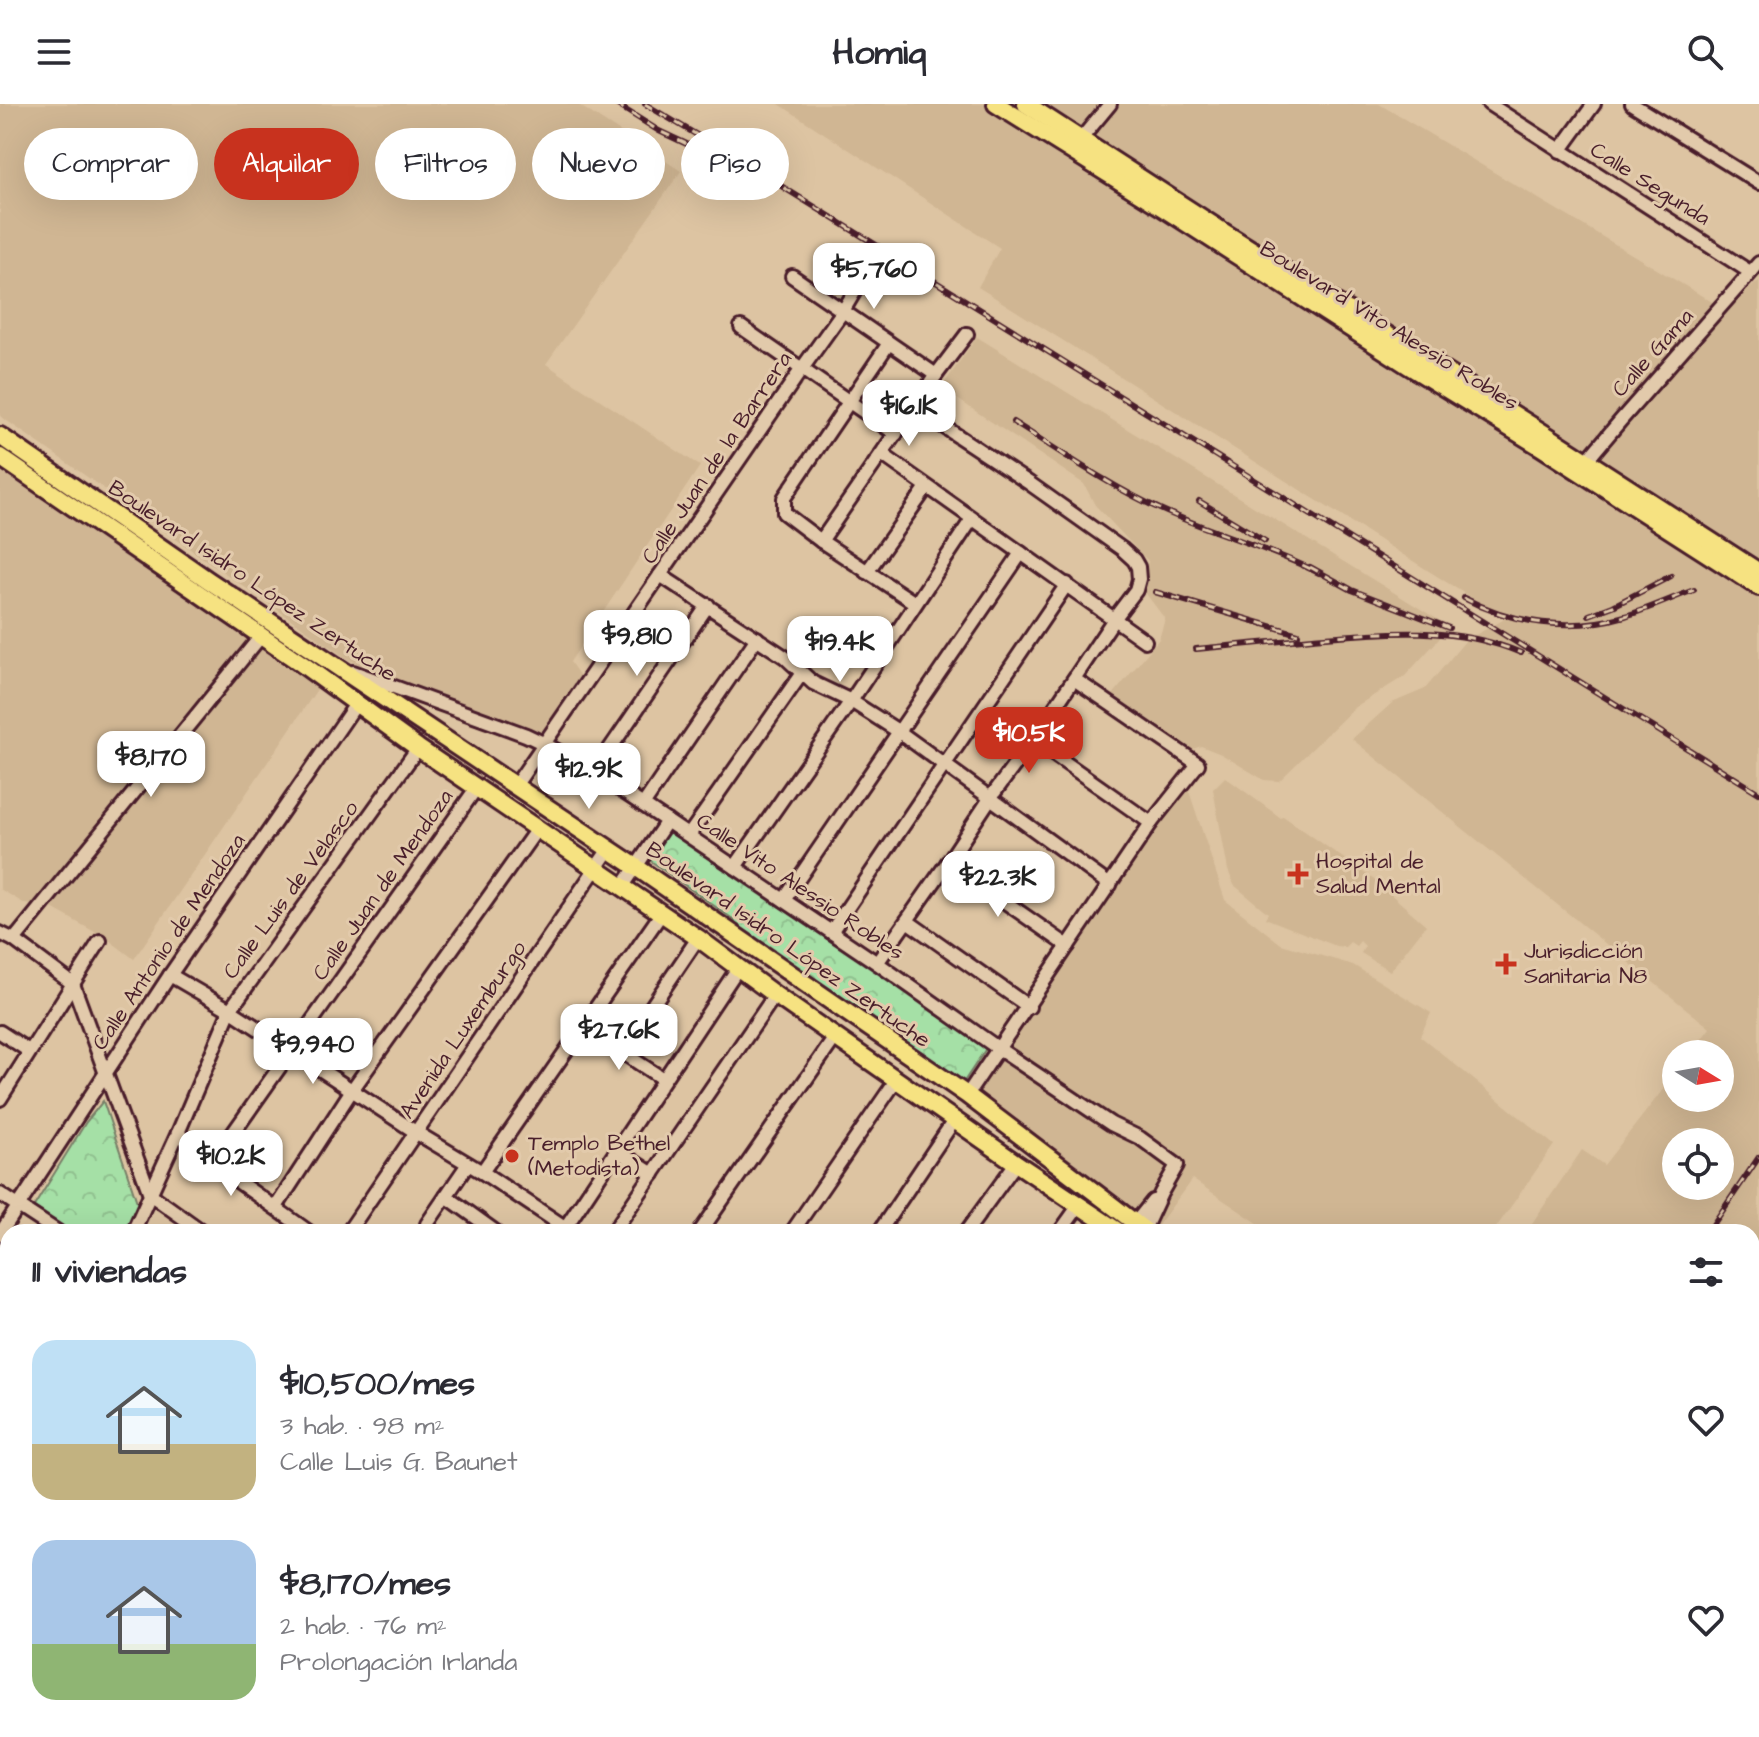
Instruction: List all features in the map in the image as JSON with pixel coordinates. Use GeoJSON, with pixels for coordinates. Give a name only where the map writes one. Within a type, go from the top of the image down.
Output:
{"type":"FeatureCollection","features":[{"type":"Feature","properties":{"kind":"main road","name":"Boulevard Vito Alessio Robles"},"geometry":{"type":"LineString","coordinates":[[996,104],[1020,108],[1256,260],[1409,366],[1759,572]]}},
{"type":"Feature","properties":{"kind":"main road","name":"Boulevard Isidro López Zertuche"},"geometry":{"type":"LineString","coordinates":[[0,436],[261,636],[418,748],[698,938],[1016,1163],[1080,1204],[1123,1224]]}},
{"type":"Feature","properties":{"kind":"main road","name":"Boulevard Isidro López Zertuche"},"geometry":{"type":"LineString","coordinates":[[0,457],[208,580],[636,867],[967,1095],[1128,1224]]}},
{"type":"Feature","properties":{"kind":"main road","name":"Boulevard Vito Alessio Robles"},"geometry":{"type":"LineString","coordinates":[[1582,466],[1759,587]]}},
{"type":"Feature","properties":{"kind":"street"},"geometry":{"type":"LineString","coordinates":[[1077,145],[1110,104]]}},
{"type":"Feature","properties":{"kind":"street","name":"Calle Segunda"},"geometry":{"type":"LineString","coordinates":[[1489,104],[1560,151],[1755,267]]}},
{"type":"Feature","properties":{"kind":"street"},"geometry":{"type":"LineString","coordinates":[[1560,151],[1594,104]]}},
{"type":"Feature","properties":{"kind":"street"},"geometry":{"type":"LineString","coordinates":[[1632,104],[1759,183]]}},
{"type":"Feature","properties":{"kind":"street","name":"Calle Gama"},"geometry":{"type":"LineString","coordinates":[[1582,466],[1755,267]]}},
{"type":"Feature","properties":{"kind":"street","name":"Calle Juan de la Barrera"},"geometry":{"type":"LineString","coordinates":[[515,786],[843,311],[868,269]]}},
{"type":"Feature","properties":{"kind":"street"},"geometry":{"type":"LineString","coordinates":[[792,276],[936,375]]}},
{"type":"Feature","properties":{"kind":"street"},"geometry":{"type":"LineString","coordinates":[[741,327],[896,434]]}},
{"type":"Feature","properties":{"kind":"street"},"geometry":{"type":"LineString","coordinates":[[821,541],[967,334]]}},
{"type":"Feature","properties":{"kind":"street"},"geometry":{"type":"LineString","coordinates":[[889,343],[784,498],[784,513],[915,603]]}},
{"type":"Feature","properties":{"kind":"street"},"geometry":{"type":"LineString","coordinates":[[877,963],[1136,590],[1139,572],[1134,560],[1122,549],[914,407]]}},
{"type":"Feature","properties":{"kind":"street"},"geometry":{"type":"LineString","coordinates":[[883,455],[1145,641]]}},
{"type":"Feature","properties":{"kind":"street"},"geometry":{"type":"LineString","coordinates":[[867,572],[927,487]]}},
{"type":"Feature","properties":{"kind":"street"},"geometry":{"type":"LineString","coordinates":[[735,867],[851,701],[972,519]]}},
{"type":"Feature","properties":{"kind":"street"},"geometry":{"type":"LineString","coordinates":[[784,900],[1021,553]]}},
{"type":"Feature","properties":{"kind":"street"},"geometry":{"type":"LineString","coordinates":[[660,575],[785,657],[813,683],[851,701],[898,731],[1110,885]]}},
{"type":"Feature","properties":{"kind":"street"},"geometry":{"type":"LineString","coordinates":[[831,932],[1067,584]]}},
{"type":"Feature","properties":{"kind":"street"},"geometry":{"type":"LineString","coordinates":[[594,772],[708,605]]}},
{"type":"Feature","properties":{"kind":"street"},"geometry":{"type":"LineString","coordinates":[[14,940],[261,636]]}},
{"type":"Feature","properties":{"kind":"street"},"geometry":{"type":"LineString","coordinates":[[643,805],[757,638]]}},
{"type":"Feature","properties":{"kind":"street","name":"Calle Vito Alessio Robles"},"geometry":{"type":"LineString","coordinates":[[335,665],[545,744],[594,772],[999,1049],[1111,1124],[1140,1138],[1177,1165],[1140,1224]]}},
{"type":"Feature","properties":{"kind":"street"},"geometry":{"type":"LineString","coordinates":[[689,835],[802,673]]}},
{"type":"Feature","properties":{"kind":"street"},"geometry":{"type":"LineString","coordinates":[[967,1095],[1151,823],[1198,764],[1074,679]]}},
{"type":"Feature","properties":{"kind":"street","name":"Calle Antonio de Mendoza"},"geometry":{"type":"LineString","coordinates":[[7,1224],[170,975],[356,704]]}},
{"type":"Feature","properties":{"kind":"street"},"geometry":{"type":"LineString","coordinates":[[1033,740],[1151,823]]}},
{"type":"Feature","properties":{"kind":"street","name":"Calle Luis de Velasco"},"geometry":{"type":"LineString","coordinates":[[137,1224],[230,1010],[418,748]]}},
{"type":"Feature","properties":{"kind":"street","name":"Calle Juan de Mendoza"},"geometry":{"type":"LineString","coordinates":[[212,1163],[477,787]]}},
{"type":"Feature","properties":{"kind":"street"},"geometry":{"type":"LineString","coordinates":[[623,886],[667,821]]}},
{"type":"Feature","properties":{"kind":"street"},"geometry":{"type":"LineString","coordinates":[[276,1207],[352,1090],[537,829]]}},
{"type":"Feature","properties":{"kind":"street","name":"Avenida Luxemburgo"},"geometry":{"type":"LineString","coordinates":[[354,1224],[609,849]]}},
{"type":"Feature","properties":{"kind":"street"},"geometry":{"type":"LineString","coordinates":[[948,862],[1068,946]]}},
{"type":"Feature","properties":{"kind":"street"},"geometry":{"type":"LineString","coordinates":[[482,1172],[661,914]]}},
{"type":"Feature","properties":{"kind":"street"},"geometry":{"type":"LineString","coordinates":[[907,921],[1029,1007]]}},
{"type":"Feature","properties":{"kind":"street"},"geometry":{"type":"LineString","coordinates":[[0,933],[73,984],[150,1194],[192,1224]]}},
{"type":"Feature","properties":{"kind":"street"},"geometry":{"type":"LineString","coordinates":[[663,1079],[628,1056],[625,1046],[698,938]]}},
{"type":"Feature","properties":{"kind":"street"},"geometry":{"type":"LineString","coordinates":[[0,1099],[100,941]]}},
{"type":"Feature","properties":{"kind":"street"},"geometry":{"type":"LineString","coordinates":[[572,1224],[616,1150],[738,968]]}},
{"type":"Feature","properties":{"kind":"street"},"geometry":{"type":"LineString","coordinates":[[170,975],[230,1010],[559,1224]]}},
{"type":"Feature","properties":{"kind":"street"},"geometry":{"type":"LineString","coordinates":[[619,1224],[775,995]]}},
{"type":"Feature","properties":{"kind":"street"},"geometry":{"type":"LineString","coordinates":[[0,1032],[29,1051]]}},
{"type":"Feature","properties":{"kind":"street"},"geometry":{"type":"LineString","coordinates":[[706,1224],[836,1036]]}},
{"type":"Feature","properties":{"kind":"street"},"geometry":{"type":"LineString","coordinates":[[797,1224],[897,1079]]}},
{"type":"Feature","properties":{"kind":"street"},"geometry":{"type":"LineString","coordinates":[[884,1224],[955,1119]]}},
{"type":"Feature","properties":{"kind":"street"},"geometry":{"type":"LineString","coordinates":[[178,1133],[212,1163],[298,1224]]}},
{"type":"Feature","properties":{"kind":"street"},"geometry":{"type":"LineString","coordinates":[[616,1150],[653,1174]]}},
{"type":"Feature","properties":{"kind":"street"},"geometry":{"type":"LineString","coordinates":[[972,1224],[1016,1163]]}},
{"type":"Feature","properties":{"kind":"street"},"geometry":{"type":"LineString","coordinates":[[429,1224],[468,1164]]}},
{"type":"Feature","properties":{"kind":"street"},"geometry":{"type":"LineString","coordinates":[[0,1194],[46,1224]]}},
{"type":"Feature","properties":{"kind":"street"},"geometry":{"type":"LineString","coordinates":[[446,1196],[485,1224]]}},
{"type":"Feature","properties":{"kind":"street"},"geometry":{"type":"LineString","coordinates":[[1066,1224],[1080,1204]]}},
{"type":"Feature","properties":{"kind":"shaded area"},"geometry":{"type":"Polygon","coordinates":[[[0,104],[577,104],[614,128],[532,128],[532,200],[661,200],[546,364],[700,466],[570,662],[582,679],[540,733],[349,660],[0,416],[0,104]]]}},
{"type":"Feature","properties":{"kind":"shaded area"},"geometry":{"type":"Polygon","coordinates":[[[779,104],[1379,104],[1724,309],[1759,281],[1759,1224],[1531,1224],[1582,1150],[1604,1165],[1662,1091],[1662,1112],[1734,1112],[1734,1040],[1701,1040],[1710,1028],[1352,739],[1392,703],[1425,689],[1466,640],[1505,619],[978,287],[1000,248],[779,104]]]}},
{"type":"Feature","properties":{"kind":"shaded area"},"geometry":{"type":"Polygon","coordinates":[[[665,161],[681,171],[665,194],[665,161]]]}},
{"type":"Feature","properties":{"kind":"shaded area"},"geometry":{"type":"Polygon","coordinates":[[[977,337],[1450,627],[1405,676],[1355,707],[1279,781],[1264,780],[1221,754],[1201,746],[1190,750],[1112,696],[1159,639],[1165,619],[1144,591],[1148,561],[1095,505],[1084,484],[941,388],[977,337]]]}},
{"type":"Feature","properties":{"kind":"shaded area"},"geometry":{"type":"Polygon","coordinates":[[[0,469],[318,688],[134,959],[109,940],[52,908],[25,904],[0,889],[0,469]]]}},
{"type":"Feature","properties":{"kind":"shaded area","name":"Hospital de Salud Mental"},"geometry":{"type":"Polygon","coordinates":[[[1225,777],[1373,879],[1426,925],[1390,971],[1361,953],[1365,946],[1360,941],[1356,946],[1350,942],[1345,947],[1336,946],[1265,918],[1268,913],[1234,885],[1228,870],[1213,789],[1225,777]]]}},
{"type":"Feature","properties":{"kind":"shaded area"},"geometry":{"type":"Polygon","coordinates":[[[1187,785],[1225,900],[1281,944],[1353,965],[1431,1013],[1420,1036],[1554,1145],[1499,1224],[1259,1224],[1192,1179],[1159,1224],[1145,1224],[980,1091],[1187,785]]]}},
{"type":"Feature","properties":{"kind":"green space"},"geometry":{"type":"Polygon","coordinates":[[[667,829],[989,1044],[963,1083],[739,933],[734,920],[648,859],[667,829]]]}},
{"type":"Feature","properties":{"kind":"green space"},"geometry":{"type":"Polygon","coordinates":[[[103,1101],[138,1205],[130,1224],[56,1224],[33,1208],[86,1122],[103,1101]]]}},
{"type":"Feature","properties":{"kind":"railway"},"geometry":{"type":"LineString","coordinates":[[616,104],[681,141]]}},
{"type":"Feature","properties":{"kind":"railway"},"geometry":{"type":"LineString","coordinates":[[645,104],[1759,793]]}},
{"type":"Feature","properties":{"kind":"railway"},"geometry":{"type":"LineString","coordinates":[[1013,422],[1141,500],[1319,573]]}},
{"type":"Feature","properties":{"kind":"railway"},"geometry":{"type":"LineString","coordinates":[[1199,501],[1265,541]]}},
{"type":"Feature","properties":{"kind":"railway"},"geometry":{"type":"LineString","coordinates":[[1310,567],[1352,590],[1449,628]]}},
{"type":"Feature","properties":{"kind":"railway"},"geometry":{"type":"LineString","coordinates":[[1589,615],[1671,576]]}},
{"type":"Feature","properties":{"kind":"railway"},"geometry":{"type":"LineString","coordinates":[[1464,598],[1522,619],[1584,624],[1625,616],[1694,590]]}},
{"type":"Feature","properties":{"kind":"railway"},"geometry":{"type":"LineString","coordinates":[[1155,592],[1298,634]]}},
{"type":"Feature","properties":{"kind":"railway"},"geometry":{"type":"LineString","coordinates":[[1196,649],[1339,636],[1418,633],[1470,638],[1521,653]]}},
{"type":"Feature","properties":{"kind":"railway"},"geometry":{"type":"LineString","coordinates":[[1713,1224],[1759,1157]]}},
{"type":"Feature","properties":{"kind":"place","name":"Hospital de Salud Mental"},"geometry":{"type":"Point","coordinates":[1298,874]}},
{"type":"Feature","properties":{"kind":"place","name":"Jurisdicción Sanitaria N8"},"geometry":{"type":"Point","coordinates":[1506,964]}},
{"type":"Feature","properties":{"kind":"place","name":"Templo Bethel (Metodista)"},"geometry":{"type":"Point","coordinates":[512,1156]}}]}
